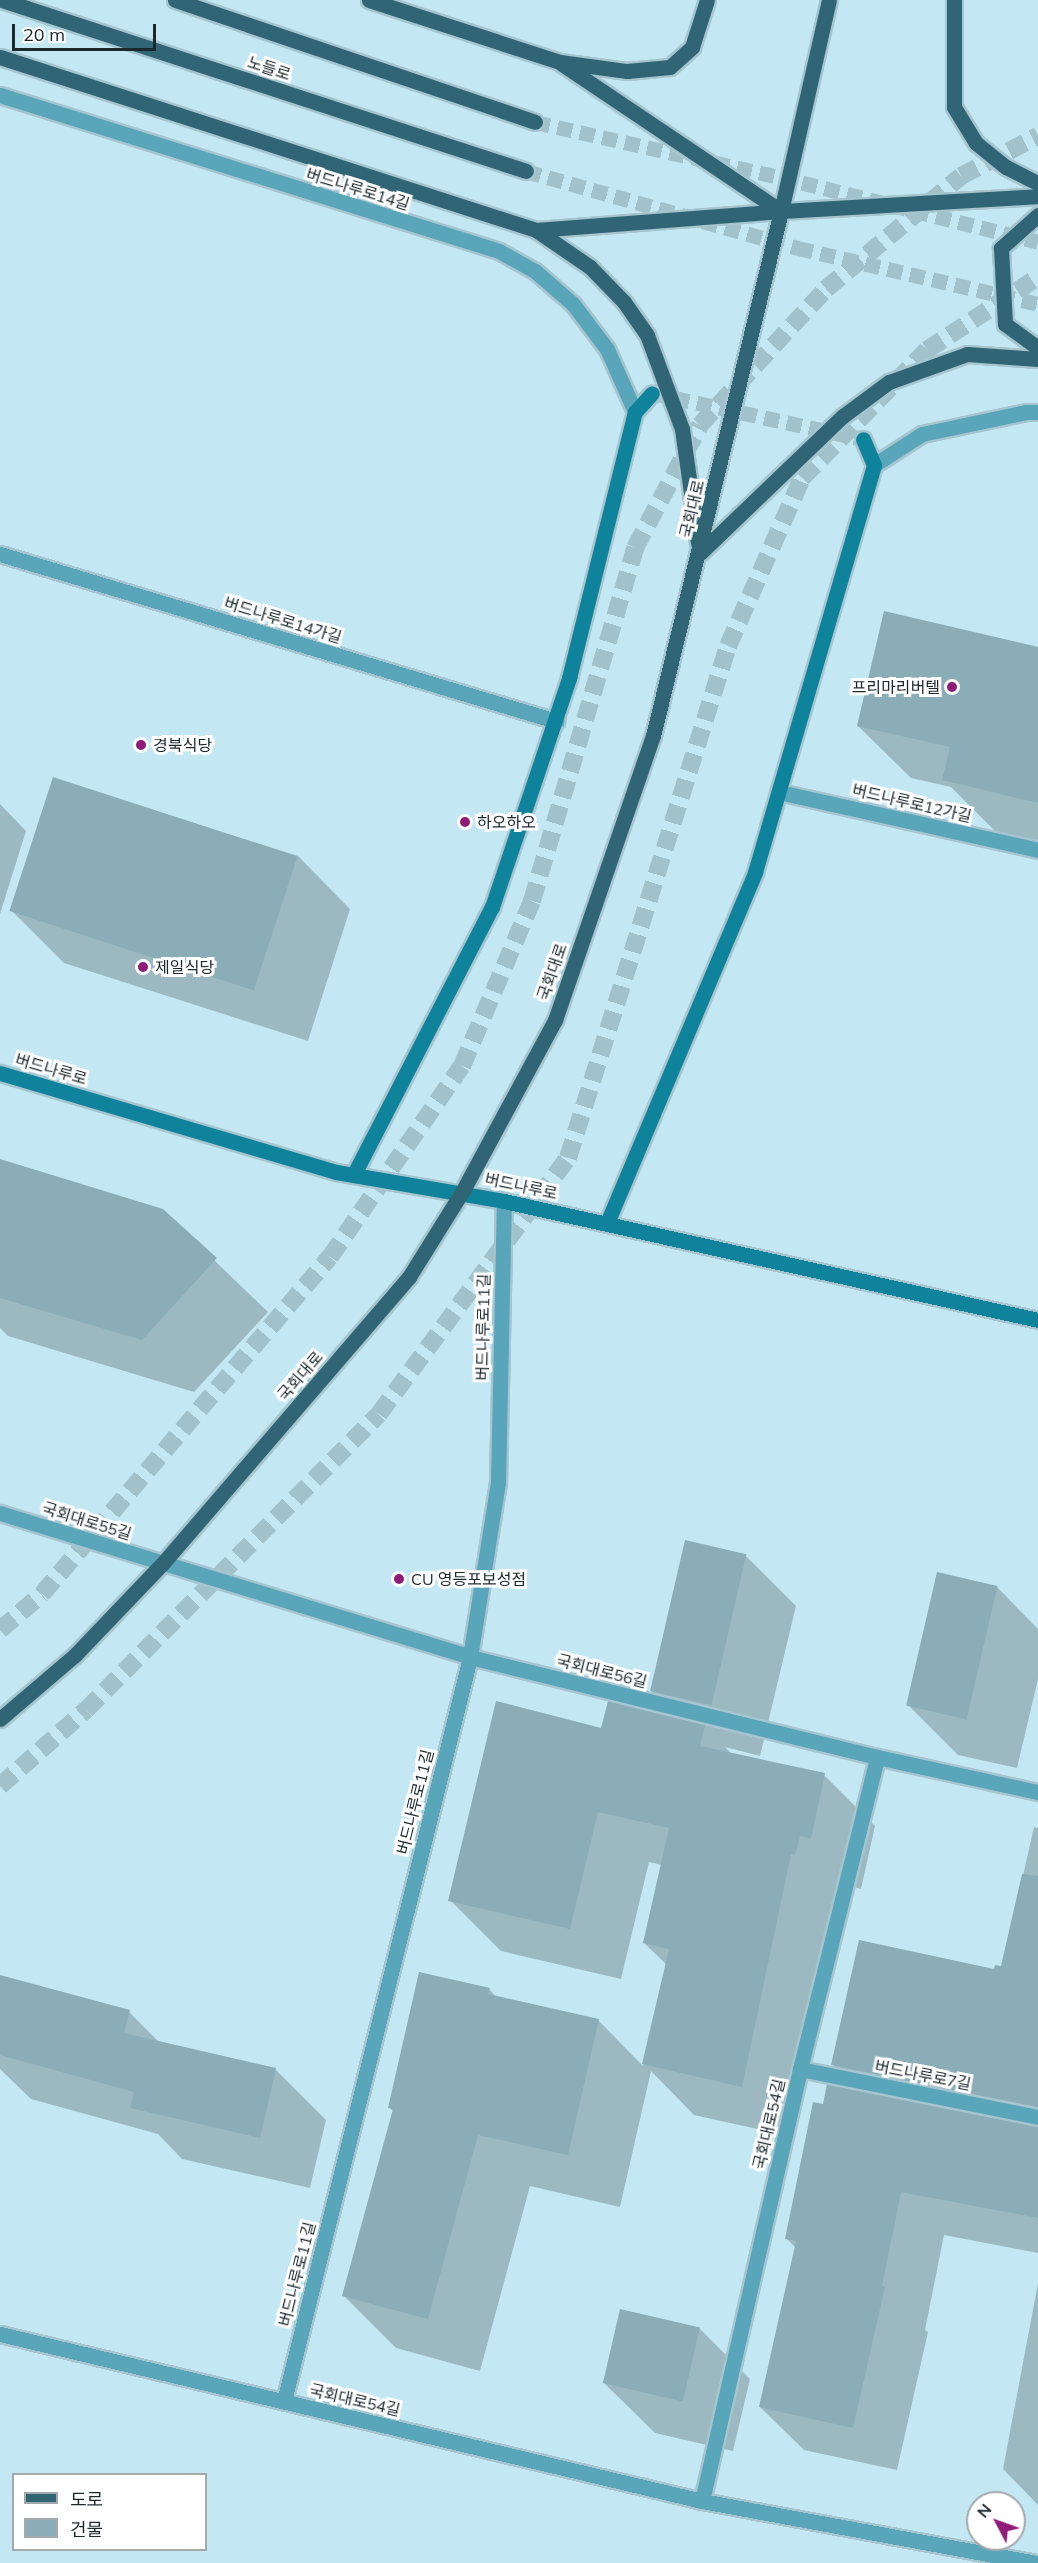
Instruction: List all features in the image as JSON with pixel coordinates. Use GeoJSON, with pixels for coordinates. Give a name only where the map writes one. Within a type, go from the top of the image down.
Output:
{"type":"FeatureCollection","features":[{"type":"Feature","properties":{"kind":"main road","name":"노들로"},"geometry":{"type":"LineString","coordinates":[[2,0],[526,171]]}},
{"type":"Feature","properties":{"kind":"main road","name":"노들로"},"geometry":{"type":"LineString","coordinates":[[176,0],[535,122]]}},
{"type":"Feature","properties":{"kind":"main road"},"geometry":{"type":"LineString","coordinates":[[369,0],[560,62],[627,70],[668,68],[692,47],[707,0]]}},
{"type":"Feature","properties":{"kind":"main road","name":"국회대로"},"geometry":{"type":"LineString","coordinates":[[0,1719],[75,1655],[163,1563],[409,1277],[462,1192],[555,1020],[653,736],[700,553],[829,0]]}},
{"type":"Feature","properties":{"kind":"main road"},"geometry":{"type":"LineString","coordinates":[[954,0],[954,107],[976,143],[1006,167],[1038,183]]}},
{"type":"Feature","properties":{"kind":"main road"},"geometry":{"type":"LineString","coordinates":[[0,57],[536,230],[590,267],[624,302],[647,335],[682,429],[700,553]]}},
{"type":"Feature","properties":{"kind":"main road"},"geometry":{"type":"LineString","coordinates":[[560,62],[781,211]]}},
{"type":"Feature","properties":{"kind":"main road"},"geometry":{"type":"LineString","coordinates":[[536,230],[781,211],[1038,196]]}},
{"type":"Feature","properties":{"kind":"main road"},"geometry":{"type":"LineString","coordinates":[[1038,215],[1001,248],[1005,324],[1038,348]]}},
{"type":"Feature","properties":{"kind":"main road"},"geometry":{"type":"LineString","coordinates":[[700,553],[843,416],[889,382],[967,354],[1038,359]]}},
{"type":"Feature","properties":{"kind":"main road"},"geometry":{"type":"LineString","coordinates":[[354,1174],[492,907],[556,721],[635,412],[652,393]]}},
{"type":"Feature","properties":{"kind":"main road"},"geometry":{"type":"LineString","coordinates":[[607,1223],[755,872],[874,465],[863,439]]}},
{"type":"Feature","properties":{"kind":"main road","name":"버드나루로"},"geometry":{"type":"LineString","coordinates":[[0,1073],[336,1172],[462,1192],[1038,1320]]}},
{"type":"Feature","properties":{"kind":"street","name":"버드나루로14길"},"geometry":{"type":"LineString","coordinates":[[0,95],[499,251],[535,271],[573,304],[607,349],[635,412]]}},
{"type":"Feature","properties":{"kind":"street"},"geometry":{"type":"LineString","coordinates":[[874,465],[922,434],[1026,412],[1038,412]]}},
{"type":"Feature","properties":{"kind":"street","name":"버드나루로14가길"},"geometry":{"type":"LineString","coordinates":[[0,554],[556,721]]}},
{"type":"Feature","properties":{"kind":"street","name":"버드나루로12가길"},"geometry":{"type":"LineString","coordinates":[[779,792],[1038,850]]}},
{"type":"Feature","properties":{"kind":"street","name":"버드나루로11길"},"geometry":{"type":"LineString","coordinates":[[284,2401],[470,1657],[498,1483],[504,1201]]}},
{"type":"Feature","properties":{"kind":"street","name":"국회대로55길"},"geometry":{"type":"LineString","coordinates":[[0,1513],[163,1563]]}},
{"type":"Feature","properties":{"kind":"street","name":"국회대로56길"},"geometry":{"type":"LineString","coordinates":[[163,1563],[470,1657],[877,1757],[1038,1792]]}},
{"type":"Feature","properties":{"kind":"street","name":"국회대로54길"},"geometry":{"type":"LineString","coordinates":[[702,2500],[800,2069],[877,1757]]}},
{"type":"Feature","properties":{"kind":"street","name":"버드나루로7길"},"geometry":{"type":"LineString","coordinates":[[800,2069],[1038,2117]]}},
{"type":"Feature","properties":{"kind":"street","name":"국회대로54길"},"geometry":{"type":"LineString","coordinates":[[0,2334],[702,2500],[1038,2563]]}},
{"type":"Feature","properties":{"kind":"building","name":"프리마리버텔"},"geometry":{"type":"Polygon","coordinates":[[[884,611],[1038,647],[1038,803],[942,780],[950,747],[857,726],[884,611]]]}},
{"type":"Feature","properties":{"kind":"building"},"geometry":{"type":"Polygon","coordinates":[[[53,777],[297,856],[254,991],[9,911],[53,777]]]}},
{"type":"Feature","properties":{"kind":"building"},"geometry":{"type":"Polygon","coordinates":[[[0,1159],[163,1209],[217,1258],[142,1340],[0,1298],[0,1159]]]}},
{"type":"Feature","properties":{"kind":"building"},"geometry":{"type":"Polygon","coordinates":[[[685,1540],[746,1554],[712,1705],[650,1691],[685,1540]]]}},
{"type":"Feature","properties":{"kind":"building"},"geometry":{"type":"Polygon","coordinates":[[[937,1572],[997,1586],[967,1719],[906,1705],[937,1572]]]}},
{"type":"Feature","properties":{"kind":"building"},"geometry":{"type":"Polygon","coordinates":[[[496,1701],[601,1728],[608,1701],[705,1725],[700,1746],[825,1773],[811,1839],[800,1836],[795,1855],[791,1854],[742,2087],[642,2064],[669,1949],[643,1943],[669,1828],[598,1812],[570,1929],[448,1901],[496,1701]]]}},
{"type":"Feature","properties":{"kind":"building"},"geometry":{"type":"Polygon","coordinates":[[[1022,1874],[1038,1876],[1038,2107],[831,2065],[859,1940],[994,1969],[995,1965],[1001,1966],[1022,1874]]]}},
{"type":"Feature","properties":{"kind":"building"},"geometry":{"type":"Polygon","coordinates":[[[419,1972],[490,1988],[488,1994],[599,2019],[568,2155],[478,2135],[428,2319],[342,2296],[393,2109],[388,2108],[419,1972]]]}},
{"type":"Feature","properties":{"kind":"building"},"geometry":{"type":"Polygon","coordinates":[[[0,1975],[130,2010],[124,2033],[276,2068],[260,2138],[130,2108],[134,2092],[0,2055],[0,1975]]]}},
{"type":"Feature","properties":{"kind":"building"},"geometry":{"type":"Polygon","coordinates":[[[827,2084],[1038,2127],[1038,2218],[901,2192],[882,2286],[885,2287],[853,2428],[759,2407],[796,2241],[785,2239],[813,2102],[823,2104],[827,2084]]]}},
{"type":"Feature","properties":{"kind":"building"},"geometry":{"type":"Polygon","coordinates":[[[620,2309],[700,2327],[683,2401],[603,2383],[620,2309]]]}},
{"type":"Feature","properties":{"kind":"tunnel"},"geometry":{"type":"LineString","coordinates":[[535,122],[780,177],[1038,242]]}},
{"type":"Feature","properties":{"kind":"tunnel"},"geometry":{"type":"LineString","coordinates":[[0,1630],[42,1594],[330,1257],[462,1066],[532,901],[635,548],[700,425],[826,289],[961,176],[1038,136]]}},
{"type":"Feature","properties":{"kind":"tunnel"},"geometry":{"type":"LineString","coordinates":[[526,171],[798,248],[1038,304]]}},
{"type":"Feature","properties":{"kind":"tunnel"},"geometry":{"type":"LineString","coordinates":[[0,1786],[86,1710],[379,1414],[568,1158],[728,646],[802,478],[927,350],[1038,277]]}},
{"type":"Feature","properties":{"kind":"tunnel"},"geometry":{"type":"LineString","coordinates":[[652,393],[863,439]]}},
{"type":"Feature","properties":{"kind":"place","name":"프리마리버텔"},"geometry":{"type":"Point","coordinates":[952,687]}},
{"type":"Feature","properties":{"kind":"place","name":"경북식당"},"geometry":{"type":"Point","coordinates":[141,745]}},
{"type":"Feature","properties":{"kind":"place","name":"하오하오"},"geometry":{"type":"Point","coordinates":[465,822]}},
{"type":"Feature","properties":{"kind":"place","name":"제일식당"},"geometry":{"type":"Point","coordinates":[143,967]}},
{"type":"Feature","properties":{"kind":"place","name":"CU 영등포보성점"},"geometry":{"type":"Point","coordinates":[399,1579]}}]}
